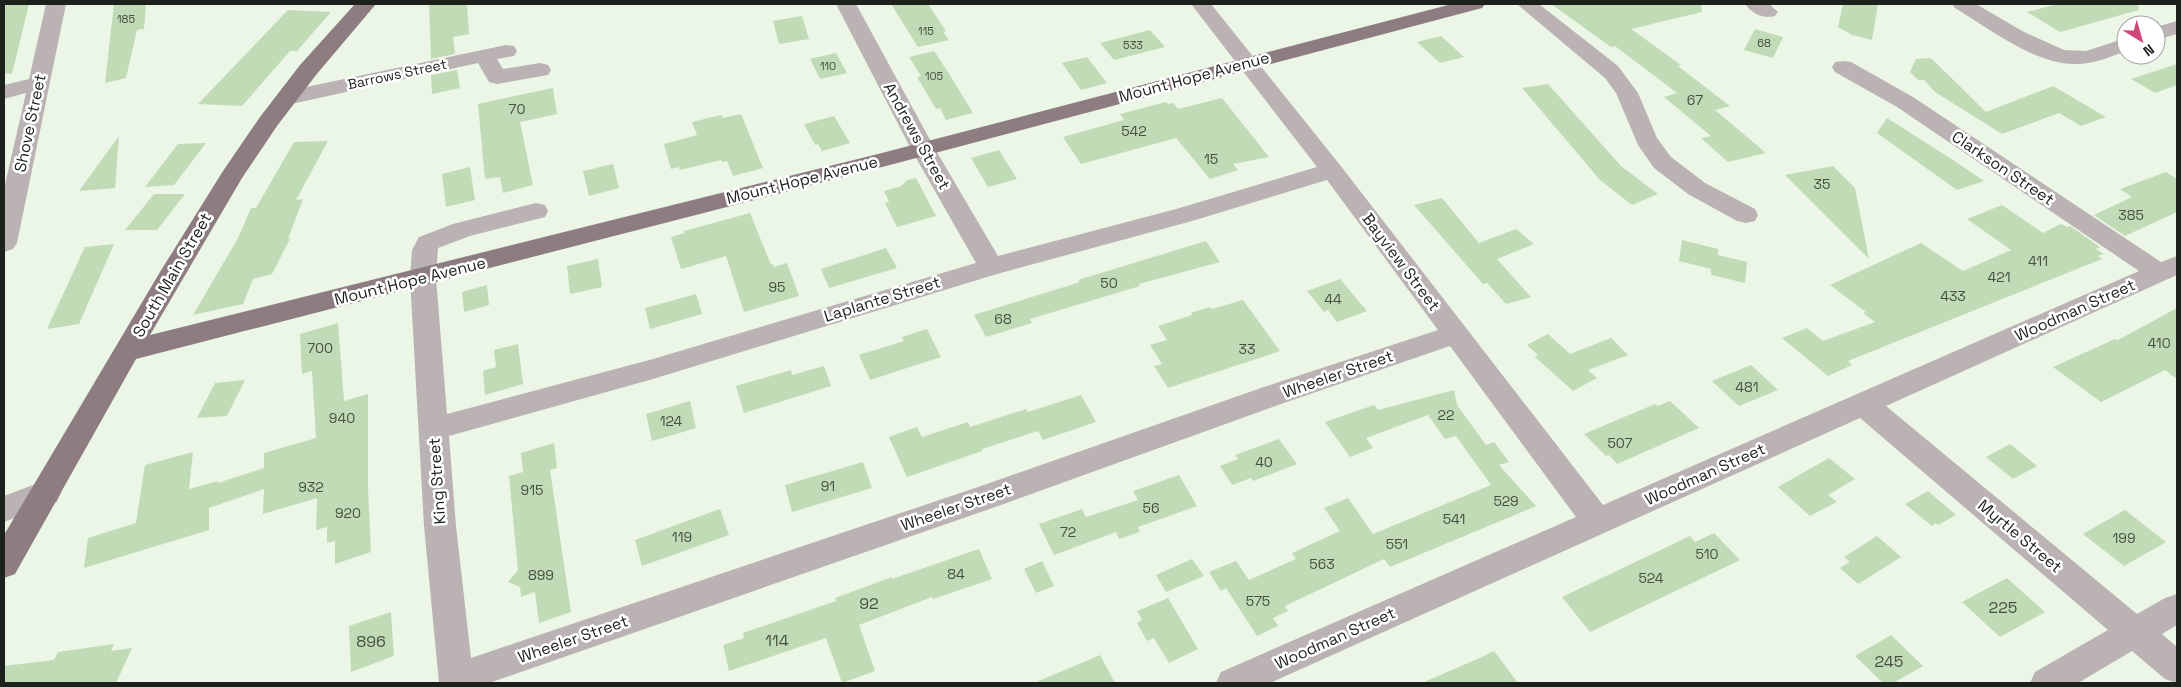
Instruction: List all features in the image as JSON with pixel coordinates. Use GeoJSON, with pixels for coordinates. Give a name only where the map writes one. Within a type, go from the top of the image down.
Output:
{"type":"FeatureCollection","features":[{"type":"Feature","properties":{"kind":"main road","name":"South Main Street"},"geometry":{"type":"LineString","coordinates":[[4,564],[231,176],[308,70],[366,4]]}},
{"type":"Feature","properties":{"kind":"main road","name":"Mount Hope Avenue"},"geometry":{"type":"LineString","coordinates":[[128,351],[424,278],[1475,4]]}},
{"type":"Feature","properties":{"kind":"street","name":"Shove Street"},"geometry":{"type":"LineString","coordinates":[[4,243],[56,4]]}},
{"type":"Feature","properties":{"kind":"street","name":"Andrews Street"},"geometry":{"type":"LineString","coordinates":[[846,4],[923,149],[991,266]]}},
{"type":"Feature","properties":{"kind":"street","name":"Bayview Street"},"geometry":{"type":"LineString","coordinates":[[1201,4],[1332,170],[1598,522]]}},
{"type":"Feature","properties":{"kind":"street"},"geometry":{"type":"LineString","coordinates":[[1527,4],[1610,71],[1620,82],[1627,94],[1639,127],[1654,153],[1697,188],[1746,215]]}},
{"type":"Feature","properties":{"kind":"street"},"geometry":{"type":"LineString","coordinates":[[1962,4],[2035,46],[2058,55],[2074,58],[2083,57],[2116,47]]}},
{"type":"Feature","properties":{"kind":"street","name":"Barrows Street"},"geometry":{"type":"LineString","coordinates":[[287,98],[506,51]]}},
{"type":"Feature","properties":{"kind":"street"},"geometry":{"type":"LineString","coordinates":[[484,56],[497,77],[540,70]]}},
{"type":"Feature","properties":{"kind":"street","name":"Clarkson Street"},"geometry":{"type":"LineString","coordinates":[[1843,67],[1906,102],[2168,269]]}},
{"type":"Feature","properties":{"kind":"street"},"geometry":{"type":"LineString","coordinates":[[4,92],[39,84]]}},
{"type":"Feature","properties":{"kind":"street","name":"Laplante Street"},"geometry":{"type":"LineString","coordinates":[[433,429],[652,369],[991,266],[1183,215],[1332,170]]}},
{"type":"Feature","properties":{"kind":"street","name":"King Street"},"geometry":{"type":"LineString","coordinates":[[456,681],[440,526],[433,429],[424,278],[425,249],[428,243],[434,239],[536,211]]}},
{"type":"Feature","properties":{"kind":"street","name":"Woodman Street"},"geometry":{"type":"LineString","coordinates":[[1233,683],[2168,269]]}},
{"type":"Feature","properties":{"kind":"street","name":"Wheeler Street"},"geometry":{"type":"LineString","coordinates":[[456,681],[990,496],[1271,396],[1456,334]]}},
{"type":"Feature","properties":{"kind":"street","name":"Myrtle Street"},"geometry":{"type":"LineString","coordinates":[[1863,404],[2177,668]]}},
{"type":"Feature","properties":{"kind":"street"},"geometry":{"type":"LineString","coordinates":[[4,488],[46,493]]}},
{"type":"Feature","properties":{"kind":"street"},"geometry":{"type":"LineString","coordinates":[[4,509],[46,493]]}},
{"type":"Feature","properties":{"kind":"street"},"geometry":{"type":"LineString","coordinates":[[2046,683],[2177,608]]}},
{"type":"Feature","properties":{"kind":"building"},"geometry":{"type":"Polygon","coordinates":[[[4,4],[29,4],[12,74],[4,73],[4,4]]]}},
{"type":"Feature","properties":{"kind":"building"},"geometry":{"type":"Polygon","coordinates":[[[114,4],[146,4],[144,29],[137,30],[126,78],[105,83],[114,4]]]}},
{"type":"Feature","properties":{"kind":"building"},"geometry":{"type":"Polygon","coordinates":[[[429,4],[467,4],[469,34],[453,37],[455,54],[431,59],[429,4]]]}},
{"type":"Feature","properties":{"kind":"building"},"geometry":{"type":"Polygon","coordinates":[[[891,4],[928,4],[946,31],[943,32],[949,40],[918,47],[891,4]]]}},
{"type":"Feature","properties":{"kind":"building"},"geometry":{"type":"Polygon","coordinates":[[[1551,4],[1701,4],[1702,12],[1631,29],[1681,65],[1678,66],[1730,106],[1715,110],[1766,153],[1728,162],[1701,138],[1711,136],[1664,97],[1677,93],[1615,46],[1611,47],[1551,4]]]}},
{"type":"Feature","properties":{"kind":"building"},"geometry":{"type":"Polygon","coordinates":[[[1843,4],[1878,4],[1872,40],[1852,35],[1838,27],[1843,4]]]}},
{"type":"Feature","properties":{"kind":"building"},"geometry":{"type":"Polygon","coordinates":[[[2058,4],[2138,4],[2139,10],[2060,32],[2027,12],[2058,4]]]}},
{"type":"Feature","properties":{"kind":"building"},"geometry":{"type":"Polygon","coordinates":[[[288,10],[331,12],[297,51],[290,51],[242,106],[198,104],[288,10]]]}},
{"type":"Feature","properties":{"kind":"building"},"geometry":{"type":"Polygon","coordinates":[[[802,16],[809,39],[779,44],[773,21],[802,16]]]}},
{"type":"Feature","properties":{"kind":"building"},"geometry":{"type":"Polygon","coordinates":[[[1755,29],[1783,37],[1773,58],[1744,50],[1755,29]]]}},
{"type":"Feature","properties":{"kind":"building"},"geometry":{"type":"Polygon","coordinates":[[[1150,30],[1165,47],[1114,60],[1100,43],[1150,30]]]}},
{"type":"Feature","properties":{"kind":"building"},"geometry":{"type":"Polygon","coordinates":[[[1441,36],[1464,57],[1440,63],[1417,42],[1441,36]]]}},
{"type":"Feature","properties":{"kind":"building"},"geometry":{"type":"Polygon","coordinates":[[[934,51],[973,113],[946,120],[940,108],[936,109],[917,77],[921,76],[909,57],[934,51]]]}},
{"type":"Feature","properties":{"kind":"building"},"geometry":{"type":"Polygon","coordinates":[[[836,53],[847,73],[820,79],[810,59],[836,53]]]}},
{"type":"Feature","properties":{"kind":"building"},"geometry":{"type":"Polygon","coordinates":[[[1087,57],[1107,83],[1081,90],[1062,63],[1087,57]]]}},
{"type":"Feature","properties":{"kind":"building"},"geometry":{"type":"Polygon","coordinates":[[[1931,58],[1986,112],[2053,86],[2106,117],[2081,126],[2059,113],[2002,134],[1935,92],[1924,80],[1918,80],[1910,72],[1916,59],[1931,58]]]}},
{"type":"Feature","properties":{"kind":"building"},"geometry":{"type":"Polygon","coordinates":[[[2177,64],[2177,85],[2155,93],[2131,79],[2177,64]]]}},
{"type":"Feature","properties":{"kind":"building"},"geometry":{"type":"Polygon","coordinates":[[[457,70],[460,88],[432,94],[431,75],[457,70]]]}},
{"type":"Feature","properties":{"kind":"building"},"geometry":{"type":"Polygon","coordinates":[[[1548,84],[1621,166],[1658,194],[1632,205],[1600,180],[1522,88],[1548,84]]]}},
{"type":"Feature","properties":{"kind":"building"},"geometry":{"type":"Polygon","coordinates":[[[553,88],[557,114],[520,122],[533,185],[503,193],[500,177],[485,179],[478,104],[553,88]]]}},
{"type":"Feature","properties":{"kind":"building"},"geometry":{"type":"Polygon","coordinates":[[[1222,98],[1269,157],[1233,164],[1238,170],[1210,179],[1176,138],[1081,164],[1063,137],[1124,120],[1120,114],[1166,102],[1168,104],[1173,103],[1178,109],[1222,98]]]}},
{"type":"Feature","properties":{"kind":"building"},"geometry":{"type":"Polygon","coordinates":[[[741,114],[763,168],[733,176],[727,161],[722,162],[721,160],[680,170],[679,167],[671,169],[664,144],[697,135],[692,122],[721,115],[723,118],[741,114]]]}},
{"type":"Feature","properties":{"kind":"building"},"geometry":{"type":"Polygon","coordinates":[[[834,116],[850,143],[822,151],[818,144],[815,145],[804,124],[834,116]]]}},
{"type":"Feature","properties":{"kind":"building"},"geometry":{"type":"Polygon","coordinates":[[[1887,118],[1984,181],[1957,190],[1877,133],[1887,118]]]}},
{"type":"Feature","properties":{"kind":"building"},"geometry":{"type":"Polygon","coordinates":[[[119,136],[115,188],[79,191],[119,136]]]}},
{"type":"Feature","properties":{"kind":"building"},"geometry":{"type":"Polygon","coordinates":[[[328,141],[296,200],[303,199],[288,239],[290,239],[272,274],[253,279],[243,304],[193,315],[238,238],[251,208],[256,208],[294,142],[328,141]]]}},
{"type":"Feature","properties":{"kind":"building"},"geometry":{"type":"Polygon","coordinates":[[[206,143],[174,185],[145,187],[178,144],[206,143]]]}},
{"type":"Feature","properties":{"kind":"building"},"geometry":{"type":"Polygon","coordinates":[[[999,150],[1017,179],[988,187],[971,158],[999,150]]]}},
{"type":"Feature","properties":{"kind":"building"},"geometry":{"type":"Polygon","coordinates":[[[613,164],[619,188],[589,196],[583,171],[613,164]]]}},
{"type":"Feature","properties":{"kind":"building"},"geometry":{"type":"Polygon","coordinates":[[[1833,166],[1855,188],[1869,259],[1785,175],[1833,166]]]}},
{"type":"Feature","properties":{"kind":"building"},"geometry":{"type":"Polygon","coordinates":[[[470,167],[475,200],[446,207],[442,174],[470,167]]]}},
{"type":"Feature","properties":{"kind":"building"},"geometry":{"type":"Polygon","coordinates":[[[2166,172],[2177,179],[2177,212],[2125,236],[2094,215],[2132,197],[2120,189],[2166,172]]]}},
{"type":"Feature","properties":{"kind":"building"},"geometry":{"type":"Polygon","coordinates":[[[916,178],[936,216],[897,227],[885,203],[889,202],[884,191],[901,186],[907,180],[916,178]]]}},
{"type":"Feature","properties":{"kind":"building"},"geometry":{"type":"Polygon","coordinates":[[[154,194],[185,194],[157,230],[125,230],[154,194]]]}},
{"type":"Feature","properties":{"kind":"building"},"geometry":{"type":"Polygon","coordinates":[[[1442,198],[1479,243],[1516,229],[1534,244],[1497,259],[1531,297],[1506,304],[1487,283],[1483,284],[1414,205],[1442,198]]]}},
{"type":"Feature","properties":{"kind":"building"},"geometry":{"type":"Polygon","coordinates":[[[2002,205],[2043,233],[2061,224],[2067,227],[2070,226],[2100,247],[2096,249],[2104,254],[2098,256],[2102,259],[1848,361],[1852,365],[1828,376],[1782,338],[1807,328],[1823,341],[1875,322],[1863,313],[1866,312],[1830,285],[1921,243],[1963,271],[2011,250],[1967,219],[2002,205]]]}},
{"type":"Feature","properties":{"kind":"building"},"geometry":{"type":"Polygon","coordinates":[[[750,213],[771,265],[773,264],[774,267],[787,263],[799,296],[744,312],[726,256],[681,269],[671,237],[684,233],[684,231],[750,213]]]}},
{"type":"Feature","properties":{"kind":"building"},"geometry":{"type":"Polygon","coordinates":[[[1682,240],[1718,249],[1718,255],[1747,262],[1745,283],[1711,275],[1711,269],[1679,261],[1682,240]]]}},
{"type":"Feature","properties":{"kind":"building"},"geometry":{"type":"Polygon","coordinates":[[[1206,241],[1220,262],[1139,284],[1140,286],[1030,319],[1032,323],[986,337],[974,315],[1080,282],[1078,280],[1206,241]]]}},
{"type":"Feature","properties":{"kind":"building"},"geometry":{"type":"Polygon","coordinates":[[[114,244],[79,324],[47,329],[85,247],[114,244]]]}},
{"type":"Feature","properties":{"kind":"building"},"geometry":{"type":"Polygon","coordinates":[[[886,248],[897,268],[829,288],[821,269],[886,248]]]}},
{"type":"Feature","properties":{"kind":"building"},"geometry":{"type":"Polygon","coordinates":[[[598,259],[602,287],[570,294],[567,266],[598,259]]]}},
{"type":"Feature","properties":{"kind":"building"},"geometry":{"type":"Polygon","coordinates":[[[1340,279],[1367,311],[1337,322],[1328,310],[1324,312],[1307,291],[1340,279]]]}},
{"type":"Feature","properties":{"kind":"building"},"geometry":{"type":"Polygon","coordinates":[[[487,285],[489,305],[464,312],[462,292],[487,285]]]}},
{"type":"Feature","properties":{"kind":"building"},"geometry":{"type":"Polygon","coordinates":[[[696,294],[702,314],[650,329],[645,308],[696,294]]]}},
{"type":"Feature","properties":{"kind":"building"},"geometry":{"type":"Polygon","coordinates":[[[1243,300],[1280,351],[1168,388],[1154,366],[1162,364],[1150,345],[1167,340],[1158,326],[1210,307],[1212,309],[1243,300]]]}},
{"type":"Feature","properties":{"kind":"building"},"geometry":{"type":"Polygon","coordinates":[[[2177,308],[2177,379],[2165,370],[2101,402],[2053,367],[2115,339],[2118,340],[2177,308]]]}},
{"type":"Feature","properties":{"kind":"building"},"geometry":{"type":"Polygon","coordinates":[[[338,323],[344,401],[368,394],[368,489],[371,552],[335,564],[335,541],[327,543],[327,527],[316,530],[317,498],[263,514],[264,489],[209,508],[209,530],[84,568],[88,538],[136,523],[145,465],[193,452],[189,489],[218,481],[218,483],[264,468],[264,453],[316,438],[312,371],[302,374],[300,334],[338,323]]]}},
{"type":"Feature","properties":{"kind":"building"},"geometry":{"type":"Polygon","coordinates":[[[927,329],[941,357],[870,380],[859,355],[904,341],[902,337],[927,329]]]}},
{"type":"Feature","properties":{"kind":"building"},"geometry":{"type":"Polygon","coordinates":[[[1548,334],[1570,354],[1611,338],[1628,355],[1588,370],[1597,378],[1573,391],[1535,357],[1538,355],[1527,345],[1548,334]]]}},
{"type":"Feature","properties":{"kind":"building"},"geometry":{"type":"Polygon","coordinates":[[[518,344],[523,384],[485,395],[483,371],[496,367],[494,350],[518,344]]]}},
{"type":"Feature","properties":{"kind":"building"},"geometry":{"type":"Polygon","coordinates":[[[1751,365],[1778,390],[1739,406],[1712,381],[1751,365]]]}},
{"type":"Feature","properties":{"kind":"building"},"geometry":{"type":"Polygon","coordinates":[[[824,366],[831,386],[744,413],[736,386],[791,370],[792,375],[824,366]]]}},
{"type":"Feature","properties":{"kind":"building"},"geometry":{"type":"Polygon","coordinates":[[[245,380],[227,416],[197,418],[215,383],[245,380]]]}},
{"type":"Feature","properties":{"kind":"building"},"geometry":{"type":"Polygon","coordinates":[[[1454,390],[1457,405],[1486,445],[1494,442],[1509,462],[1499,465],[1536,506],[1390,567],[1384,559],[1285,606],[1288,611],[1273,618],[1278,626],[1257,636],[1226,588],[1221,591],[1209,572],[1236,561],[1249,580],[1296,559],[1292,553],[1340,531],[1324,508],[1348,498],[1373,534],[1491,485],[1456,436],[1445,439],[1428,415],[1366,438],[1373,448],[1350,457],[1325,422],[1374,405],[1378,410],[1454,390]]]}},
{"type":"Feature","properties":{"kind":"building"},"geometry":{"type":"Polygon","coordinates":[[[1081,395],[1096,422],[1043,440],[1038,431],[982,449],[982,451],[907,477],[889,437],[917,427],[922,437],[968,422],[970,427],[1026,409],[1028,412],[1081,395]]]}},
{"type":"Feature","properties":{"kind":"building"},"geometry":{"type":"Polygon","coordinates":[[[690,401],[696,428],[652,441],[646,414],[690,401]]]}},
{"type":"Feature","properties":{"kind":"building"},"geometry":{"type":"Polygon","coordinates":[[[1670,401],[1699,428],[1617,464],[1584,434],[1655,404],[1658,406],[1670,401]]]}},
{"type":"Feature","properties":{"kind":"building"},"geometry":{"type":"Polygon","coordinates":[[[1279,439],[1297,464],[1253,481],[1251,478],[1232,485],[1220,466],[1238,459],[1235,455],[1279,439]]]}},
{"type":"Feature","properties":{"kind":"building"},"geometry":{"type":"Polygon","coordinates":[[[554,443],[557,468],[550,470],[571,612],[539,623],[535,592],[521,597],[520,587],[508,582],[518,570],[509,476],[523,472],[521,453],[554,443]]]}},
{"type":"Feature","properties":{"kind":"building"},"geometry":{"type":"Polygon","coordinates":[[[2010,444],[2037,466],[2013,479],[1986,457],[2010,444]]]}},
{"type":"Feature","properties":{"kind":"building"},"geometry":{"type":"Polygon","coordinates":[[[1829,458],[1855,479],[1828,495],[1837,502],[1810,516],[1778,487],[1829,458]]]}},
{"type":"Feature","properties":{"kind":"building"},"geometry":{"type":"Polygon","coordinates":[[[863,462],[872,488],[792,512],[785,485],[863,462]]]}},
{"type":"Feature","properties":{"kind":"building"},"geometry":{"type":"Polygon","coordinates":[[[1179,475],[1197,506],[1138,527],[1140,532],[1119,539],[1116,532],[1054,555],[1039,524],[1082,509],[1086,517],[1138,500],[1133,491],[1179,475]]]}},
{"type":"Feature","properties":{"kind":"building"},"geometry":{"type":"Polygon","coordinates":[[[1928,491],[1956,515],[1938,525],[1936,523],[1932,526],[1905,504],[1928,491]]]}},
{"type":"Feature","properties":{"kind":"building"},"geometry":{"type":"Polygon","coordinates":[[[720,509],[729,535],[642,566],[635,540],[720,509]]]}},
{"type":"Feature","properties":{"kind":"building"},"geometry":{"type":"Polygon","coordinates":[[[2125,510],[2166,542],[2124,566],[2083,534],[2125,510]]]}},
{"type":"Feature","properties":{"kind":"building"},"geometry":{"type":"Polygon","coordinates":[[[1714,533],[1740,560],[1590,632],[1562,597],[1690,536],[1695,542],[1714,533]]]}},
{"type":"Feature","properties":{"kind":"building"},"geometry":{"type":"Polygon","coordinates":[[[1877,536],[1901,557],[1858,584],[1840,568],[1850,562],[1844,557],[1877,536]]]}},
{"type":"Feature","properties":{"kind":"building"},"geometry":{"type":"Polygon","coordinates":[[[979,549],[992,579],[933,599],[932,597],[859,625],[875,671],[842,683],[826,638],[729,671],[723,645],[744,638],[743,633],[836,601],[835,598],[892,577],[892,579],[979,549]]]}},
{"type":"Feature","properties":{"kind":"building"},"geometry":{"type":"Polygon","coordinates":[[[1192,559],[1204,576],[1166,592],[1156,575],[1192,559]]]}},
{"type":"Feature","properties":{"kind":"building"},"geometry":{"type":"Polygon","coordinates":[[[1042,561],[1054,586],[1036,593],[1024,569],[1042,561]]]}},
{"type":"Feature","properties":{"kind":"building"},"geometry":{"type":"Polygon","coordinates":[[[2007,578],[2045,612],[2000,637],[1962,602],[2007,578]]]}},
{"type":"Feature","properties":{"kind":"building"},"geometry":{"type":"Polygon","coordinates":[[[1168,598],[1198,649],[1169,663],[1154,638],[1147,641],[1137,623],[1142,620],[1137,611],[1168,598]]]}},
{"type":"Feature","properties":{"kind":"building"},"geometry":{"type":"Polygon","coordinates":[[[391,612],[394,656],[351,672],[349,626],[391,612]]]}},
{"type":"Feature","properties":{"kind":"building"},"geometry":{"type":"Polygon","coordinates":[[[1891,635],[1923,666],[1893,683],[1883,683],[1855,656],[1891,635]]]}},
{"type":"Feature","properties":{"kind":"building"},"geometry":{"type":"Polygon","coordinates":[[[114,644],[111,651],[132,648],[116,683],[4,683],[4,666],[54,660],[58,652],[114,644]]]}},
{"type":"Feature","properties":{"kind":"building"},"geometry":{"type":"Polygon","coordinates":[[[1494,651],[1518,683],[1422,683],[1482,657],[1494,651]]]}},
{"type":"Feature","properties":{"kind":"building"},"geometry":{"type":"Polygon","coordinates":[[[1100,655],[1115,683],[1034,683],[1100,655]]]}}]}
